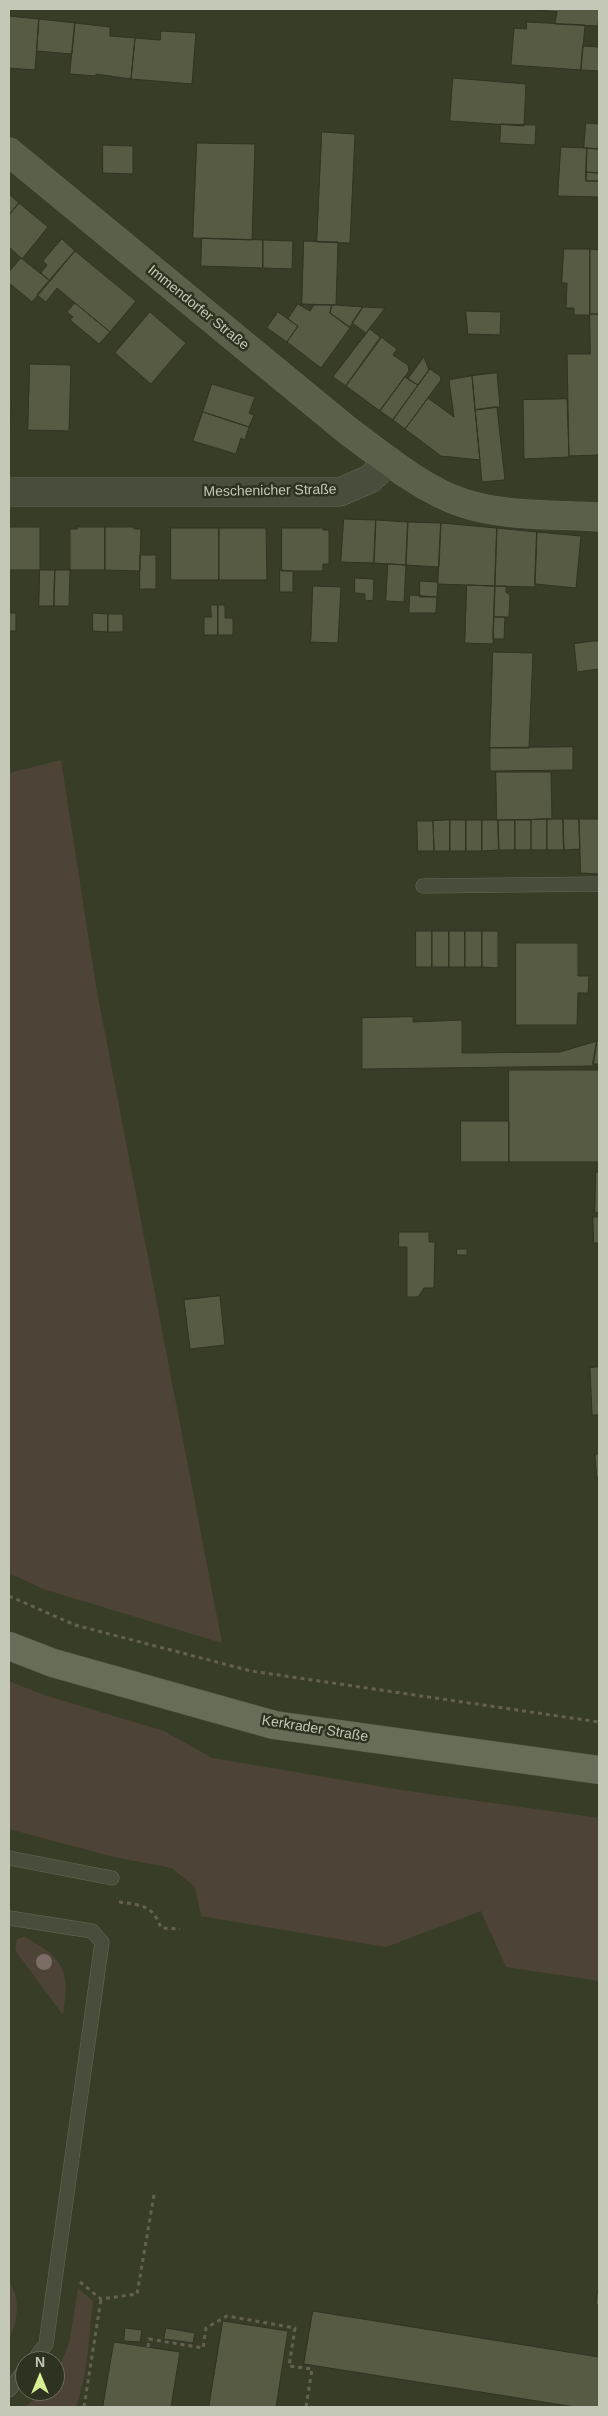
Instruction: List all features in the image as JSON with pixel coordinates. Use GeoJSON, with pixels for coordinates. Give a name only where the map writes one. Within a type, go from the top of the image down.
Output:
{"type":"FeatureCollection","features":[{"type":"Feature","properties":{"kind":"main road","name":"Kerkrader Straße"},"geometry":{"type":"LineString","coordinates":[[9,1646],[53,1664],[274,1724],[599,1770]]}},
{"type":"Feature","properties":{"kind":"street","name":"Immendorfer Straße"},"geometry":{"type":"LineString","coordinates":[[9,152],[347,430],[389,461]]}},
{"type":"Feature","properties":{"kind":"street","name":"Meschenicher Straße"},"geometry":{"type":"LineString","coordinates":[[9,492],[340,492],[370,478],[389,461]]}},
{"type":"Feature","properties":{"kind":"street"},"geometry":{"type":"LineString","coordinates":[[389,461],[430,487],[462,503],[501,512],[599,516]]}},
{"type":"Feature","properties":{"kind":"lane"},"geometry":{"type":"LineString","coordinates":[[423,886],[599,884]]}},
{"type":"Feature","properties":{"kind":"lane"},"geometry":{"type":"LineString","coordinates":[[9,1858],[112,1878]]}},
{"type":"Feature","properties":{"kind":"lane"},"geometry":{"type":"LineString","coordinates":[[9,1918],[92,1931],[102,1942],[46,2344],[41,2351]]}},
{"type":"Feature","properties":{"kind":"path"},"geometry":{"type":"LineString","coordinates":[[9,1596],[75,1625],[251,1671],[599,1722]]}},
{"type":"Feature","properties":{"kind":"path"},"geometry":{"type":"LineString","coordinates":[[84,2407],[102,2299],[136,2294],[154,2195]]}},
{"type":"Feature","properties":{"kind":"path"},"geometry":{"type":"LineString","coordinates":[[148,2347],[149,2339],[203,2348],[206,2328],[228,2316],[259,2324],[295,2328],[289,2366],[312,2369],[306,2407]]}},
{"type":"Feature","properties":{"kind":"shaded area"},"geometry":{"type":"Polygon","coordinates":[[[61,760],[96,986],[222,1643],[43,1589],[9,1573],[9,773],[61,760]]]}},
{"type":"Feature","properties":{"kind":"shaded area"},"geometry":{"type":"Polygon","coordinates":[[[9,1681],[44,1695],[164,1731],[212,1758],[401,1790],[599,1818],[599,1981],[506,1967],[481,1911],[386,1947],[201,1916],[195,1887],[172,1868],[114,1857],[9,1829],[9,1681]]]}},
{"type":"Feature","properties":{"kind":"shaded area"},"geometry":{"type":"Polygon","coordinates":[[[24,1937],[48,1952],[61,1967],[66,1987],[63,2015],[15,1950],[17,1939],[24,1937]]]}},
{"type":"Feature","properties":{"kind":"shaded area"},"geometry":{"type":"Polygon","coordinates":[[[9,2281],[15,2295],[17,2310],[9,2339],[9,2281]]]}},
{"type":"Feature","properties":{"kind":"shaded area"},"geometry":{"type":"Polygon","coordinates":[[[78,2288],[93,2301],[86,2368],[76,2407],[25,2407],[32,2401],[65,2401],[65,2353],[69,2344],[78,2288]]]}},
{"type":"Feature","properties":{"kind":"building"},"geometry":{"type":"Polygon","coordinates":[[[528,9],[599,9],[598,26],[555,24],[557,12],[528,9]]]}},
{"type":"Feature","properties":{"kind":"building"},"geometry":{"type":"Polygon","coordinates":[[[9,16],[39,19],[35,70],[9,68],[9,16]]]}},
{"type":"Feature","properties":{"kind":"building"},"geometry":{"type":"Polygon","coordinates":[[[39,19],[75,23],[72,54],[37,51],[39,19]]]}},
{"type":"Feature","properties":{"kind":"building"},"geometry":{"type":"Polygon","coordinates":[[[527,22],[585,25],[581,70],[511,65],[514,28],[526,29],[527,22]]]}},
{"type":"Feature","properties":{"kind":"building"},"geometry":{"type":"Polygon","coordinates":[[[75,23],[110,27],[110,36],[135,38],[131,79],[96,74],[96,76],[70,74],[75,23]]]}},
{"type":"Feature","properties":{"kind":"building"},"geometry":{"type":"Polygon","coordinates":[[[161,31],[196,33],[192,84],[131,79],[135,38],[160,40],[161,31]]]}},
{"type":"Feature","properties":{"kind":"building"},"geometry":{"type":"Polygon","coordinates":[[[583,46],[599,47],[599,71],[581,70],[583,46]]]}},
{"type":"Feature","properties":{"kind":"building"},"geometry":{"type":"Polygon","coordinates":[[[453,78],[526,84],[524,126],[450,121],[453,78]]]}},
{"type":"Feature","properties":{"kind":"building"},"geometry":{"type":"Polygon","coordinates":[[[586,123],[599,124],[599,149],[584,148],[586,123]]]}},
{"type":"Feature","properties":{"kind":"building"},"geometry":{"type":"Polygon","coordinates":[[[501,124],[536,125],[535,145],[500,143],[501,124]]]}},
{"type":"Feature","properties":{"kind":"building"},"geometry":{"type":"Polygon","coordinates":[[[322,132],[355,134],[350,243],[317,242],[322,132]]]}},
{"type":"Feature","properties":{"kind":"building"},"geometry":{"type":"Polygon","coordinates":[[[197,143],[255,144],[252,240],[193,238],[197,143]]]}},
{"type":"Feature","properties":{"kind":"building"},"geometry":{"type":"Polygon","coordinates":[[[103,145],[133,146],[133,174],[103,173],[103,145]]]}},
{"type":"Feature","properties":{"kind":"building"},"geometry":{"type":"Polygon","coordinates":[[[561,147],[587,148],[586,181],[599,181],[599,197],[558,196],[561,147]]]}},
{"type":"Feature","properties":{"kind":"building"},"geometry":{"type":"Polygon","coordinates":[[[587,148],[599,149],[599,173],[586,172],[587,148]]]}},
{"type":"Feature","properties":{"kind":"building"},"geometry":{"type":"Polygon","coordinates":[[[586,172],[599,173],[599,181],[586,181],[586,172]]]}},
{"type":"Feature","properties":{"kind":"building"},"geometry":{"type":"Polygon","coordinates":[[[9,194],[19,203],[9,215],[9,194]]]}},
{"type":"Feature","properties":{"kind":"building"},"geometry":{"type":"Polygon","coordinates":[[[19,203],[48,227],[22,259],[9,247],[9,215],[19,203]]]}},
{"type":"Feature","properties":{"kind":"building"},"geometry":{"type":"Polygon","coordinates":[[[202,238],[263,240],[263,268],[201,266],[202,238]]]}},
{"type":"Feature","properties":{"kind":"building"},"geometry":{"type":"Polygon","coordinates":[[[62,239],[75,251],[50,281],[41,273],[47,265],[43,261],[62,239]]]}},
{"type":"Feature","properties":{"kind":"building"},"geometry":{"type":"Polygon","coordinates":[[[263,240],[293,241],[292,269],[263,268],[263,240]]]}},
{"type":"Feature","properties":{"kind":"building"},"geometry":{"type":"Polygon","coordinates":[[[304,241],[338,242],[336,305],[302,304],[304,241]]]}},
{"type":"Feature","properties":{"kind":"building"},"geometry":{"type":"Polygon","coordinates":[[[564,249],[590,249],[590,315],[574,315],[574,308],[566,308],[567,283],[562,283],[564,249]]]}},
{"type":"Feature","properties":{"kind":"building"},"geometry":{"type":"Polygon","coordinates":[[[590,249],[599,250],[599,314],[590,314],[590,249]]]}},
{"type":"Feature","properties":{"kind":"building"},"geometry":{"type":"Polygon","coordinates":[[[75,251],[136,301],[110,332],[57,288],[46,302],[37,295],[75,251]]]}},
{"type":"Feature","properties":{"kind":"building"},"geometry":{"type":"Polygon","coordinates":[[[21,258],[50,281],[32,302],[9,283],[9,272],[21,258]]]}},
{"type":"Feature","properties":{"kind":"building"},"geometry":{"type":"Polygon","coordinates":[[[75,303],[110,332],[99,344],[70,320],[73,317],[67,312],[75,303]]]}},
{"type":"Feature","properties":{"kind":"building"},"geometry":{"type":"Polygon","coordinates":[[[298,304],[310,311],[314,305],[332,305],[330,313],[350,328],[321,368],[287,342],[298,326],[288,319],[298,304]]]}},
{"type":"Feature","properties":{"kind":"building"},"geometry":{"type":"Polygon","coordinates":[[[332,305],[363,307],[350,327],[330,313],[332,305]]]}},
{"type":"Feature","properties":{"kind":"building"},"geometry":{"type":"Polygon","coordinates":[[[363,307],[385,308],[366,333],[352,323],[363,307]]]}},
{"type":"Feature","properties":{"kind":"building"},"geometry":{"type":"Polygon","coordinates":[[[466,311],[501,312],[500,335],[468,334],[466,311]]]}},
{"type":"Feature","properties":{"kind":"building"},"geometry":{"type":"Polygon","coordinates":[[[150,312],[186,343],[151,384],[115,353],[150,312]]]}},
{"type":"Feature","properties":{"kind":"building"},"geometry":{"type":"Polygon","coordinates":[[[278,312],[298,326],[287,342],[267,328],[278,312]]]}},
{"type":"Feature","properties":{"kind":"building"},"geometry":{"type":"Polygon","coordinates":[[[590,314],[599,314],[599,455],[569,456],[567,354],[590,354],[590,314]]]}},
{"type":"Feature","properties":{"kind":"building"},"geometry":{"type":"Polygon","coordinates":[[[370,329],[381,338],[346,386],[333,377],[370,329]]]}},
{"type":"Feature","properties":{"kind":"building"},"geometry":{"type":"Polygon","coordinates":[[[381,337],[397,349],[393,355],[408,365],[409,371],[380,411],[346,386],[381,337]]]}},
{"type":"Feature","properties":{"kind":"building"},"geometry":{"type":"Polygon","coordinates":[[[424,357],[429,370],[418,385],[408,379],[424,357]]]}},
{"type":"Feature","properties":{"kind":"building"},"geometry":{"type":"Polygon","coordinates":[[[30,364],[71,365],[69,431],[28,430],[30,364]]]}},
{"type":"Feature","properties":{"kind":"building"},"geometry":{"type":"Polygon","coordinates":[[[430,369],[440,376],[441,380],[405,429],[393,420],[430,369]]]}},
{"type":"Feature","properties":{"kind":"building"},"geometry":{"type":"Polygon","coordinates":[[[497,373],[500,407],[475,410],[472,376],[497,373]]]}},
{"type":"Feature","properties":{"kind":"building"},"geometry":{"type":"Polygon","coordinates":[[[472,376],[480,460],[441,456],[405,429],[428,398],[454,417],[449,380],[472,376]]]}},
{"type":"Feature","properties":{"kind":"building"},"geometry":{"type":"Polygon","coordinates":[[[405,377],[418,385],[393,420],[380,411],[405,377]]]}},
{"type":"Feature","properties":{"kind":"building"},"geometry":{"type":"Polygon","coordinates":[[[212,384],[255,397],[249,413],[254,415],[249,427],[203,412],[212,384]]]}},
{"type":"Feature","properties":{"kind":"building"},"geometry":{"type":"Polygon","coordinates":[[[567,399],[569,457],[524,459],[523,400],[567,399]]]}},
{"type":"Feature","properties":{"kind":"building"},"geometry":{"type":"Polygon","coordinates":[[[9,401],[11,401],[10,430],[9,430],[9,401]]]}},
{"type":"Feature","properties":{"kind":"building"},"geometry":{"type":"Polygon","coordinates":[[[497,407],[505,480],[482,482],[475,410],[497,407]]]}},
{"type":"Feature","properties":{"kind":"building"},"geometry":{"type":"Polygon","coordinates":[[[203,412],[249,427],[245,440],[241,438],[236,454],[193,441],[203,412]]]}},
{"type":"Feature","properties":{"kind":"building"},"geometry":{"type":"Polygon","coordinates":[[[344,519],[376,520],[374,563],[341,562],[344,519]]]}},
{"type":"Feature","properties":{"kind":"building"},"geometry":{"type":"Polygon","coordinates":[[[376,520],[408,522],[406,565],[374,563],[376,520]]]}},
{"type":"Feature","properties":{"kind":"building"},"geometry":{"type":"Polygon","coordinates":[[[408,522],[441,523],[439,567],[406,565],[408,522]]]}},
{"type":"Feature","properties":{"kind":"building"},"geometry":{"type":"Polygon","coordinates":[[[441,523],[497,528],[495,586],[438,584],[441,523]]]}},
{"type":"Feature","properties":{"kind":"building"},"geometry":{"type":"Polygon","coordinates":[[[9,527],[40,527],[40,570],[9,570],[9,527]]]}},
{"type":"Feature","properties":{"kind":"building"},"geometry":{"type":"Polygon","coordinates":[[[77,527],[105,527],[105,570],[70,570],[70,529],[77,529],[77,527]]]}},
{"type":"Feature","properties":{"kind":"building"},"geometry":{"type":"Polygon","coordinates":[[[105,527],[134,527],[134,529],[141,529],[140,571],[105,570],[105,527]]]}},
{"type":"Feature","properties":{"kind":"building"},"geometry":{"type":"Polygon","coordinates":[[[171,528],[219,528],[219,580],[171,580],[171,528]]]}},
{"type":"Feature","properties":{"kind":"building"},"geometry":{"type":"Polygon","coordinates":[[[219,528],[266,528],[267,580],[219,580],[219,528]]]}},
{"type":"Feature","properties":{"kind":"building"},"geometry":{"type":"Polygon","coordinates":[[[282,528],[323,528],[323,530],[329,530],[329,564],[323,564],[323,571],[282,571],[282,528]]]}},
{"type":"Feature","properties":{"kind":"building"},"geometry":{"type":"Polygon","coordinates":[[[497,528],[537,532],[535,587],[495,586],[497,528]]]}},
{"type":"Feature","properties":{"kind":"building"},"geometry":{"type":"Polygon","coordinates":[[[537,532],[581,536],[576,588],[535,584],[537,532]]]}},
{"type":"Feature","properties":{"kind":"building"},"geometry":{"type":"Polygon","coordinates":[[[140,555],[156,555],[156,589],[140,589],[140,555]]]}},
{"type":"Feature","properties":{"kind":"building"},"geometry":{"type":"Polygon","coordinates":[[[388,564],[406,565],[404,602],[386,601],[388,564]]]}},
{"type":"Feature","properties":{"kind":"building"},"geometry":{"type":"Polygon","coordinates":[[[40,570],[55,570],[54,606],[39,606],[40,570]]]}},
{"type":"Feature","properties":{"kind":"building"},"geometry":{"type":"Polygon","coordinates":[[[55,570],[70,570],[69,606],[54,606],[55,570]]]}},
{"type":"Feature","properties":{"kind":"building"},"geometry":{"type":"Polygon","coordinates":[[[280,570],[293,571],[293,592],[280,592],[280,570]]]}},
{"type":"Feature","properties":{"kind":"building"},"geometry":{"type":"Polygon","coordinates":[[[355,578],[374,579],[373,601],[365,600],[365,594],[355,593],[355,578]]]}},
{"type":"Feature","properties":{"kind":"building"},"geometry":{"type":"Polygon","coordinates":[[[420,581],[438,582],[437,597],[420,597],[420,581]]]}},
{"type":"Feature","properties":{"kind":"building"},"geometry":{"type":"Polygon","coordinates":[[[467,585],[495,586],[493,644],[465,643],[467,585]]]}},
{"type":"Feature","properties":{"kind":"building"},"geometry":{"type":"Polygon","coordinates":[[[313,586],[341,587],[338,643],[311,642],[313,586]]]}},
{"type":"Feature","properties":{"kind":"building"},"geometry":{"type":"Polygon","coordinates":[[[495,586],[506,586],[506,592],[510,595],[509,617],[494,617],[495,586]]]}},
{"type":"Feature","properties":{"kind":"building"},"geometry":{"type":"Polygon","coordinates":[[[410,595],[437,597],[436,613],[409,613],[410,595]]]}},
{"type":"Feature","properties":{"kind":"building"},"geometry":{"type":"Polygon","coordinates":[[[211,605],[218,605],[218,635],[204,635],[204,617],[211,617],[211,605]]]}},
{"type":"Feature","properties":{"kind":"building"},"geometry":{"type":"Polygon","coordinates":[[[218,605],[225,605],[225,618],[233,618],[233,635],[218,635],[218,605]]]}},
{"type":"Feature","properties":{"kind":"building"},"geometry":{"type":"Polygon","coordinates":[[[9,613],[16,613],[16,631],[9,631],[9,613]]]}},
{"type":"Feature","properties":{"kind":"building"},"geometry":{"type":"Polygon","coordinates":[[[93,613],[108,614],[108,632],[93,631],[93,613]]]}},
{"type":"Feature","properties":{"kind":"building"},"geometry":{"type":"Polygon","coordinates":[[[108,614],[123,614],[123,632],[108,632],[108,614]]]}},
{"type":"Feature","properties":{"kind":"building"},"geometry":{"type":"Polygon","coordinates":[[[494,617],[505,617],[504,639],[493,639],[494,617]]]}},
{"type":"Feature","properties":{"kind":"building"},"geometry":{"type":"Polygon","coordinates":[[[599,641],[599,669],[577,672],[574,644],[599,641]]]}},
{"type":"Feature","properties":{"kind":"building"},"geometry":{"type":"Polygon","coordinates":[[[493,652],[533,653],[529,748],[490,748],[493,652]]]}},
{"type":"Feature","properties":{"kind":"building"},"geometry":{"type":"Polygon","coordinates":[[[573,747],[573,770],[490,771],[490,748],[573,747]]]}},
{"type":"Feature","properties":{"kind":"building"},"geometry":{"type":"Polygon","coordinates":[[[496,772],[551,772],[552,819],[497,820],[496,772]]]}},
{"type":"Feature","properties":{"kind":"building"},"geometry":{"type":"Polygon","coordinates":[[[547,819],[563,819],[564,850],[547,850],[547,819]]]}},
{"type":"Feature","properties":{"kind":"building"},"geometry":{"type":"Polygon","coordinates":[[[547,819],[547,850],[531,850],[531,820],[547,819]]]}},
{"type":"Feature","properties":{"kind":"building"},"geometry":{"type":"Polygon","coordinates":[[[563,819],[579,819],[580,849],[564,850],[563,819]]]}},
{"type":"Feature","properties":{"kind":"building"},"geometry":{"type":"Polygon","coordinates":[[[579,819],[599,819],[599,874],[581,873],[579,819]]]}},
{"type":"Feature","properties":{"kind":"building"},"geometry":{"type":"Polygon","coordinates":[[[450,820],[466,820],[466,851],[450,851],[450,820]]]}},
{"type":"Feature","properties":{"kind":"building"},"geometry":{"type":"Polygon","coordinates":[[[450,820],[450,851],[434,851],[433,821],[450,820]]]}},
{"type":"Feature","properties":{"kind":"building"},"geometry":{"type":"Polygon","coordinates":[[[466,820],[482,820],[482,851],[466,851],[466,820]]]}},
{"type":"Feature","properties":{"kind":"building"},"geometry":{"type":"Polygon","coordinates":[[[482,820],[498,820],[499,850],[482,851],[482,820]]]}},
{"type":"Feature","properties":{"kind":"building"},"geometry":{"type":"Polygon","coordinates":[[[498,820],[515,820],[515,850],[499,850],[498,820]]]}},
{"type":"Feature","properties":{"kind":"building"},"geometry":{"type":"Polygon","coordinates":[[[515,820],[531,820],[531,850],[515,850],[515,820]]]}},
{"type":"Feature","properties":{"kind":"building"},"geometry":{"type":"Polygon","coordinates":[[[417,821],[433,821],[434,851],[418,851],[417,821]]]}},
{"type":"Feature","properties":{"kind":"building"},"geometry":{"type":"Polygon","coordinates":[[[416,931],[432,931],[432,967],[416,967],[416,931]]]}},
{"type":"Feature","properties":{"kind":"building"},"geometry":{"type":"Polygon","coordinates":[[[432,931],[449,931],[449,967],[432,967],[432,931]]]}},
{"type":"Feature","properties":{"kind":"building"},"geometry":{"type":"Polygon","coordinates":[[[449,931],[465,931],[465,967],[449,967],[449,931]]]}},
{"type":"Feature","properties":{"kind":"building"},"geometry":{"type":"Polygon","coordinates":[[[465,931],[482,931],[482,967],[465,967],[465,931]]]}},
{"type":"Feature","properties":{"kind":"building"},"geometry":{"type":"Polygon","coordinates":[[[482,931],[498,931],[498,968],[482,967],[482,931]]]}},
{"type":"Feature","properties":{"kind":"building"},"geometry":{"type":"Polygon","coordinates":[[[516,943],[578,943],[578,976],[589,976],[588,993],[578,993],[577,1025],[516,1025],[516,943]]]}},
{"type":"Feature","properties":{"kind":"building"},"geometry":{"type":"Polygon","coordinates":[[[413,1017],[413,1022],[462,1020],[462,1053],[560,1052],[597,1041],[593,1066],[362,1069],[362,1018],[413,1017]]]}},
{"type":"Feature","properties":{"kind":"building"},"geometry":{"type":"Polygon","coordinates":[[[597,1041],[599,1041],[599,1064],[593,1064],[597,1041]]]}},
{"type":"Feature","properties":{"kind":"building"},"geometry":{"type":"Polygon","coordinates":[[[509,1070],[599,1070],[599,1162],[509,1162],[509,1070]]]}},
{"type":"Feature","properties":{"kind":"building"},"geometry":{"type":"Polygon","coordinates":[[[461,1121],[509,1121],[509,1162],[461,1162],[461,1121]]]}},
{"type":"Feature","properties":{"kind":"building"},"geometry":{"type":"Polygon","coordinates":[[[596,1172],[599,1172],[599,1212],[595,1213],[596,1172]]]}},
{"type":"Feature","properties":{"kind":"building"},"geometry":{"type":"Polygon","coordinates":[[[593,1217],[599,1217],[599,1243],[594,1243],[593,1217]]]}},
{"type":"Feature","properties":{"kind":"building"},"geometry":{"type":"Polygon","coordinates":[[[399,1232],[429,1232],[429,1242],[435,1242],[434,1288],[424,1288],[418,1297],[407,1297],[407,1247],[399,1247],[399,1232]]]}},
{"type":"Feature","properties":{"kind":"building"},"geometry":{"type":"Polygon","coordinates":[[[457,1249],[467,1249],[467,1255],[457,1255],[457,1249]]]}},
{"type":"Feature","properties":{"kind":"building"},"geometry":{"type":"Polygon","coordinates":[[[220,1296],[225,1345],[190,1349],[184,1300],[220,1296]]]}},
{"type":"Feature","properties":{"kind":"building"},"geometry":{"type":"Polygon","coordinates":[[[599,1367],[599,1415],[592,1415],[590,1368],[599,1367]]]}},
{"type":"Feature","properties":{"kind":"building"},"geometry":{"type":"Polygon","coordinates":[[[595,1454],[599,1454],[599,1477],[597,1477],[595,1454]]]}},
{"type":"Feature","properties":{"kind":"building"},"geometry":{"type":"Polygon","coordinates":[[[599,2290],[599,2305],[596,2304],[599,2290]]]}},
{"type":"Feature","properties":{"kind":"building"},"geometry":{"type":"Polygon","coordinates":[[[313,2311],[599,2357],[599,2407],[575,2407],[304,2364],[313,2311]]]}},
{"type":"Feature","properties":{"kind":"building"},"geometry":{"type":"Polygon","coordinates":[[[223,2321],[288,2331],[276,2407],[209,2407],[223,2321]]]}},
{"type":"Feature","properties":{"kind":"building"},"geometry":{"type":"Polygon","coordinates":[[[125,2328],[142,2330],[140,2342],[124,2341],[125,2328]]]}},
{"type":"Feature","properties":{"kind":"building"},"geometry":{"type":"Polygon","coordinates":[[[166,2328],[195,2333],[193,2343],[164,2339],[166,2328]]]}},
{"type":"Feature","properties":{"kind":"building"},"geometry":{"type":"Polygon","coordinates":[[[114,2342],[180,2352],[171,2407],[103,2407],[114,2342]]]}}]}
